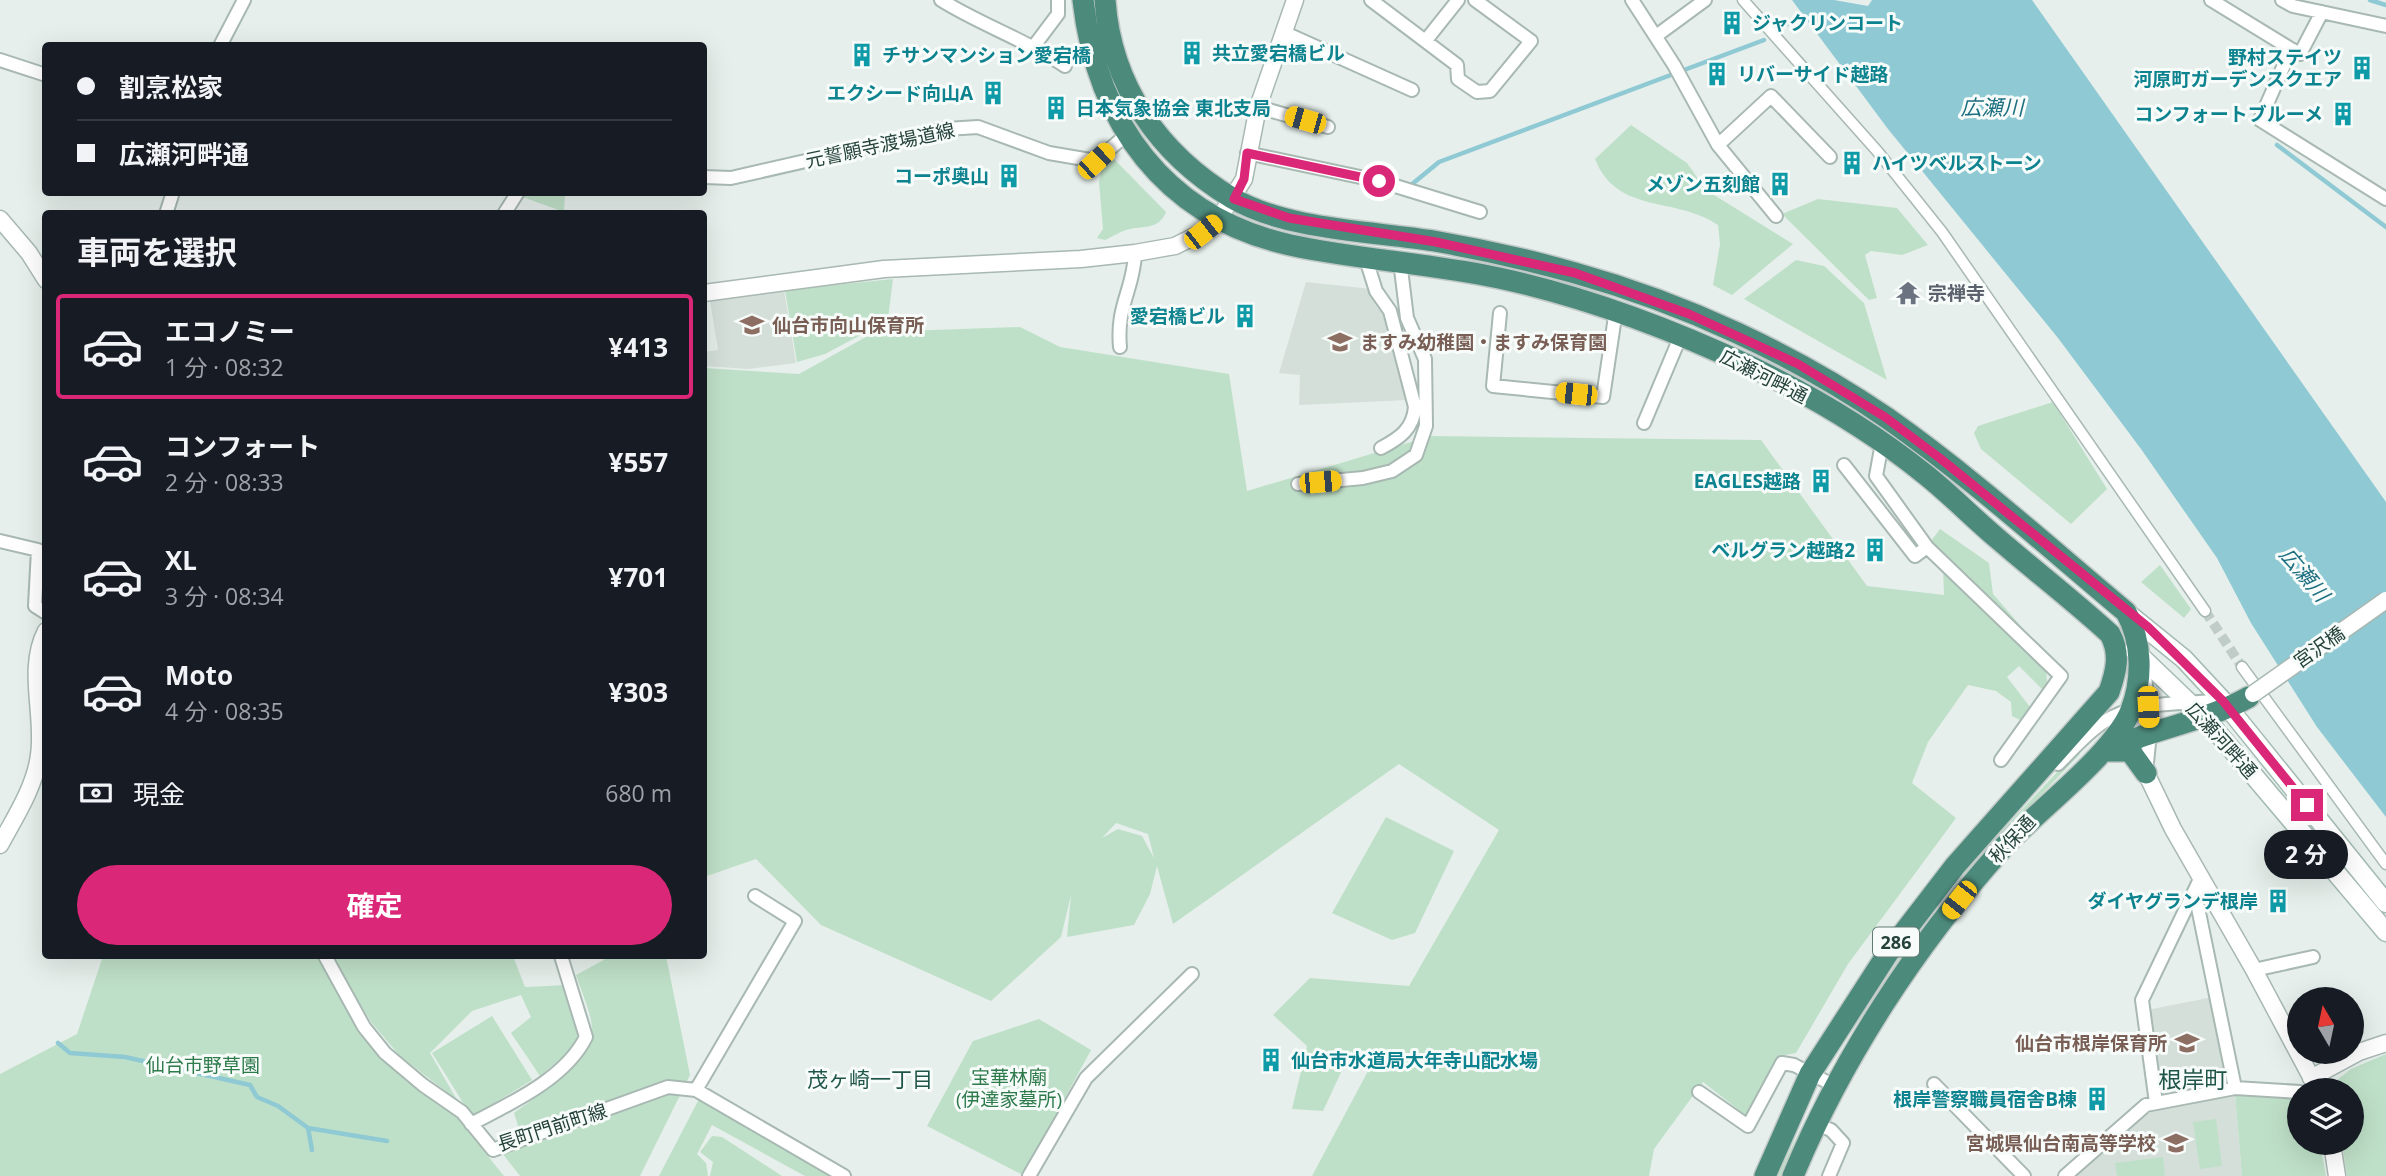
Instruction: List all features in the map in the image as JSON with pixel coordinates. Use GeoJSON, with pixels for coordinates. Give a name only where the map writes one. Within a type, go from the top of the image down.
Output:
{"type":"FeatureCollection","features":[{"type":"Feature","properties":{"kind":"highway","name":"広瀬河畔通"},"geometry":{"type":"LineString","coordinates":[[1083,0],[1092,56],[1105,97],[1126,135],[1147,162],[1181,194],[1218,220],[1289,245],[1497,278],[1616,310],[1681,335],[1754,368],[1882,443],[1926,475],[2110,634]]}},
{"type":"Feature","properties":{"kind":"highway","name":"広瀬河畔通"},"geometry":{"type":"LineString","coordinates":[[1105,0],[1111,38],[1121,72],[1139,110],[1167,147],[1190,170],[1234,199],[1300,220],[1436,242],[1575,273],[1689,314],[1743,338],[1798,364],[1885,417],[1990,496],[2126,612]]}},
{"type":"Feature","properties":{"kind":"highway","name":"秋保通"},"geometry":{"type":"LineString","coordinates":[[1793,1176],[1835,1086],[1907,971],[1972,884],[2032,818],[2103,751],[2140,708],[2139,653],[2134,627],[2126,612]]}},
{"type":"Feature","properties":{"kind":"highway","name":"秋保通"},"geometry":{"type":"LineString","coordinates":[[1765,1176],[1810,1074],[1888,953],[1919,910],[2109,692],[2117,659],[2116,645],[2110,634]]}},
{"type":"Feature","properties":{"kind":"highway"},"geometry":{"type":"LineString","coordinates":[[2103,751],[2198,710],[2226,705],[2248,687]]}},
{"type":"Feature","properties":{"kind":"highway"},"geometry":{"type":"LineString","coordinates":[[2103,751],[2130,751],[2146,773]]}},
{"type":"Feature","properties":{"kind":"main road","name":"広瀬河畔通"},"geometry":{"type":"LineString","coordinates":[[2126,612],[2184,659],[2226,705],[2386,903]]}},
{"type":"Feature","properties":{"kind":"main road","name":"広瀬河畔通"},"geometry":{"type":"LineString","coordinates":[[2110,634],[2139,653],[2198,710],[2386,932]]}},
{"type":"Feature","properties":{"kind":"street"},"geometry":{"type":"LineString","coordinates":[[222,42],[244,0]]}},
{"type":"Feature","properties":{"kind":"street"},"geometry":{"type":"LineString","coordinates":[[941,0],[975,21],[1034,46],[1065,66]]}},
{"type":"Feature","properties":{"kind":"street"},"geometry":{"type":"LineString","coordinates":[[1034,46],[1058,14],[1058,0]]}},
{"type":"Feature","properties":{"kind":"street"},"geometry":{"type":"LineString","coordinates":[[707,293],[884,269],[1081,259],[1175,246],[1203,232],[1218,220],[1234,199],[1244,179],[1258,107],[1295,0]]}},
{"type":"Feature","properties":{"kind":"street"},"geometry":{"type":"LineString","coordinates":[[1371,0],[1427,39],[1457,65],[1458,79],[1477,92],[1490,91],[1531,41],[1479,1]]}},
{"type":"Feature","properties":{"kind":"street"},"geometry":{"type":"LineString","coordinates":[[1427,39],[1458,0]]}},
{"type":"Feature","properties":{"kind":"street"},"geometry":{"type":"LineString","coordinates":[[1632,0],[1656,36],[1718,145],[1776,216]]}},
{"type":"Feature","properties":{"kind":"street"},"geometry":{"type":"LineString","coordinates":[[1656,36],[1705,0]]}},
{"type":"Feature","properties":{"kind":"street"},"geometry":{"type":"LineString","coordinates":[[1743,0],[1878,152],[1942,232],[2205,611]]}},
{"type":"Feature","properties":{"kind":"street"},"geometry":{"type":"LineString","coordinates":[[2211,0],[2301,54],[2322,12]]}},
{"type":"Feature","properties":{"kind":"street"},"geometry":{"type":"LineString","coordinates":[[2282,0],[2386,26]]}},
{"type":"Feature","properties":{"kind":"street"},"geometry":{"type":"LineString","coordinates":[[1283,32],[1412,90]]}},
{"type":"Feature","properties":{"kind":"street"},"geometry":{"type":"LineString","coordinates":[[2291,49],[2260,120],[2386,199]]}},
{"type":"Feature","properties":{"kind":"street"},"geometry":{"type":"LineString","coordinates":[[0,60],[42,74]]}},
{"type":"Feature","properties":{"kind":"street"},"geometry":{"type":"LineString","coordinates":[[1718,145],[1771,96],[1830,157]]}},
{"type":"Feature","properties":{"kind":"street"},"geometry":{"type":"LineString","coordinates":[[1258,107],[1328,127]]}},
{"type":"Feature","properties":{"kind":"street","name":"元誓願寺渡場道線"},"geometry":{"type":"LineString","coordinates":[[707,177],[731,178],[946,129],[978,127],[1049,153],[1096,161],[1126,135]]}},
{"type":"Feature","properties":{"kind":"street"},"geometry":{"type":"LineString","coordinates":[[1247,153],[1379,181],[1480,212]]}},
{"type":"Feature","properties":{"kind":"street"},"geometry":{"type":"LineString","coordinates":[[0,219],[29,253],[42,274]]}},
{"type":"Feature","properties":{"kind":"street"},"geometry":{"type":"LineString","coordinates":[[1120,346],[1119,315],[1134,270],[1135,253]]}},
{"type":"Feature","properties":{"kind":"street"},"geometry":{"type":"LineString","coordinates":[[1365,256],[1376,290],[1390,312],[1415,407],[1414,420],[1405,433],[1381,448]]}},
{"type":"Feature","properties":{"kind":"street"},"geometry":{"type":"LineString","coordinates":[[1298,484],[1363,478],[1392,471],[1416,455],[1426,426],[1425,359],[1407,318],[1400,261]]}},
{"type":"Feature","properties":{"kind":"street"},"geometry":{"type":"LineString","coordinates":[[1500,313],[1493,386],[1603,397],[1616,310]]}},
{"type":"Feature","properties":{"kind":"street"},"geometry":{"type":"LineString","coordinates":[[1644,423],[1681,335]]}},
{"type":"Feature","properties":{"kind":"street"},"geometry":{"type":"LineString","coordinates":[[1882,443],[1876,476],[1927,547],[2061,676],[2001,760]]}},
{"type":"Feature","properties":{"kind":"street"},"geometry":{"type":"LineString","coordinates":[[1844,466],[1915,555],[1927,547]]}},
{"type":"Feature","properties":{"kind":"street"},"geometry":{"type":"LineString","coordinates":[[0,541],[38,550],[35,606],[42,610]]}},
{"type":"Feature","properties":{"kind":"street","name":"宮沢橋"},"geometry":{"type":"LineString","coordinates":[[2248,687],[2386,600]]}},
{"type":"Feature","properties":{"kind":"street"},"geometry":{"type":"LineString","coordinates":[[0,845],[37,770],[41,726],[38,653],[42,642]]}},
{"type":"Feature","properties":{"kind":"street"},"geometry":{"type":"LineString","coordinates":[[2242,667],[2248,687],[2276,719],[2386,864]]}},
{"type":"Feature","properties":{"kind":"street"},"geometry":{"type":"LineString","coordinates":[[2140,708],[2150,733],[2146,773],[2312,1078]]}},
{"type":"Feature","properties":{"kind":"street"},"geometry":{"type":"LineString","coordinates":[[2016,796],[2034,788],[2104,722],[2140,708],[2198,710]]}},
{"type":"Feature","properties":{"kind":"street"},"geometry":{"type":"LineString","coordinates":[[2156,1103],[2142,1000],[2201,877]]}},
{"type":"Feature","properties":{"kind":"street"},"geometry":{"type":"LineString","coordinates":[[2195,893],[2235,1088]]}},
{"type":"Feature","properties":{"kind":"street"},"geometry":{"type":"LineString","coordinates":[[696,1090],[795,921],[755,896]]}},
{"type":"Feature","properties":{"kind":"street"},"geometry":{"type":"LineString","coordinates":[[2254,970],[2313,957]]}},
{"type":"Feature","properties":{"kind":"street","name":"長町門前町線"},"geometry":{"type":"LineString","coordinates":[[327,959],[364,1027],[385,1053],[423,1086],[447,1099],[493,1150],[668,1087],[696,1090],[844,1176]]}},
{"type":"Feature","properties":{"kind":"street"},"geometry":{"type":"LineString","coordinates":[[471,1124],[510,1104],[578,1052],[586,1037],[562,959]]}},
{"type":"Feature","properties":{"kind":"street"},"geometry":{"type":"LineString","coordinates":[[1029,1176],[1086,1078],[1192,974]]}},
{"type":"Feature","properties":{"kind":"street"},"geometry":{"type":"LineString","coordinates":[[2323,1078],[2359,1052],[2386,1042]]}},
{"type":"Feature","properties":{"kind":"street"},"geometry":{"type":"LineString","coordinates":[[1699,1092],[1748,1126],[1783,1063],[1835,1086]]}},
{"type":"Feature","properties":{"kind":"street"},"geometry":{"type":"LineString","coordinates":[[1934,1084],[2024,1176]]}},
{"type":"Feature","properties":{"kind":"street"},"geometry":{"type":"LineString","coordinates":[[2065,1176],[2146,1105],[2235,1088],[2287,1091]]}},
{"type":"Feature","properties":{"kind":"street"},"geometry":{"type":"LineString","coordinates":[[1816,1124],[1831,1130],[1843,1143],[1829,1176]]}},
{"type":"Feature","properties":{"kind":"street"},"geometry":{"type":"LineString","coordinates":[[2334,1155],[2337,1176]]}},
{"type":"Feature","properties":{"kind":"shaded area","name":"ますみ幼稚園・ますみ保育園"},"geometry":{"type":"Polygon","coordinates":[[[1306,282],[1371,289],[1383,311],[1408,400],[1299,405],[1300,375],[1279,373],[1306,282]]]}},
{"type":"Feature","properties":{"kind":"shaded area","name":"仙台市向山保育所"},"geometry":{"type":"Polygon","coordinates":[[[784,290],[796,363],[748,369],[707,366],[707,352],[718,350],[710,301],[784,290]]]}},
{"type":"Feature","properties":{"kind":"shaded area","name":"仙台市根岸保育所"},"geometry":{"type":"Polygon","coordinates":[[[2213,997],[2228,1076],[2220,1085],[2163,1096],[2147,1010],[2213,997]]]}},
{"type":"Feature","properties":{"kind":"shaded area","name":"宮城県仙台南高等学校"},"geometry":{"type":"Polygon","coordinates":[[[2235,1094],[2242,1176],[2075,1176],[2151,1111],[2235,1094]]]}},
{"type":"Feature","properties":{"kind":"green space"},"geometry":{"type":"Polygon","coordinates":[[[1631,125],[1687,163],[1706,190],[1793,244],[1732,295],[1713,285],[1720,244],[1718,225],[1702,216],[1633,197],[1618,189],[1605,177],[1595,159],[1631,125]]]}},
{"type":"Feature","properties":{"kind":"green space"},"geometry":{"type":"Polygon","coordinates":[[[1114,159],[1166,212],[1154,225],[1126,230],[1105,240],[1097,238],[1103,229],[1099,182],[1102,166],[1114,159]]]}},
{"type":"Feature","properties":{"kind":"green space"},"geometry":{"type":"Polygon","coordinates":[[[520,196],[565,196],[564,210],[520,196]]]}},
{"type":"Feature","properties":{"kind":"green space"},"geometry":{"type":"Polygon","coordinates":[[[1818,199],[1897,208],[1928,245],[1902,255],[1871,251],[1865,255],[1877,298],[1869,300],[1782,214],[1818,199]]]}},
{"type":"Feature","properties":{"kind":"green space"},"geometry":{"type":"Polygon","coordinates":[[[1796,260],[1824,266],[1864,303],[1887,380],[1744,299],[1796,260]]]}},
{"type":"Feature","properties":{"kind":"green space"},"geometry":{"type":"Polygon","coordinates":[[[893,279],[887,326],[874,328],[825,354],[797,362],[785,290],[893,279]]]}},
{"type":"Feature","properties":{"kind":"green space"},"geometry":{"type":"Polygon","coordinates":[[[1020,327],[1060,347],[1229,374],[1247,491],[1431,436],[1761,440],[1867,586],[1944,595],[1943,567],[1928,545],[1940,529],[1989,563],[1993,594],[2045,654],[2048,695],[2019,666],[2007,677],[2030,707],[2020,720],[2012,716],[2011,702],[1996,691],[1968,685],[1928,742],[1912,783],[1956,818],[1848,964],[1796,1053],[1780,1056],[1751,1112],[1744,1114],[1703,1082],[1654,1149],[1649,1176],[1312,1176],[1368,1071],[1351,1051],[1323,1111],[1292,1109],[1307,1046],[1273,1015],[1310,978],[1409,986],[1499,830],[1399,764],[1173,924],[1157,866],[1150,894],[1134,925],[1067,937],[1071,895],[1061,937],[991,1001],[821,925],[756,859],[707,876],[707,368],[799,374],[875,332],[1020,327]],[[1116,823],[1102,838],[1118,829],[1142,836],[1154,858],[1148,834],[1116,823]]]}},
{"type":"Feature","properties":{"kind":"green space"},"geometry":{"type":"Polygon","coordinates":[[[2053,402],[2107,489],[2071,524],[1981,449],[1974,433],[1978,426],[2053,402]]]}},
{"type":"Feature","properties":{"kind":"green space"},"geometry":{"type":"Polygon","coordinates":[[[2160,565],[2191,609],[2184,618],[2141,582],[2160,565]]]}},
{"type":"Feature","properties":{"kind":"green space"},"geometry":{"type":"Polygon","coordinates":[[[2077,751],[2080,754],[1967,873],[1934,915],[1832,1069],[1900,956],[1963,872],[2077,751]]]}},
{"type":"Feature","properties":{"kind":"green space"},"geometry":{"type":"Polygon","coordinates":[[[1386,817],[1454,851],[1415,933],[1392,940],[1332,913],[1386,817]]]}},
{"type":"Feature","properties":{"kind":"green space","name":"仙台市野草園"},"geometry":{"type":"Polygon","coordinates":[[[102,959],[322,959],[363,1036],[389,1065],[444,1102],[504,1176],[0,1176],[0,1074],[77,1034],[102,959]]]}},
{"type":"Feature","properties":{"kind":"green space"},"geometry":{"type":"Polygon","coordinates":[[[333,959],[514,959],[525,987],[569,985],[581,1034],[570,1051],[540,1076],[511,1033],[531,1017],[521,995],[472,1011],[430,1053],[457,1100],[400,1056],[371,1022],[333,959]]]}},
{"type":"Feature","properties":{"kind":"green space"},"geometry":{"type":"Polygon","coordinates":[[[605,959],[667,959],[690,1075],[640,1176],[520,1176],[495,1144],[520,1132],[514,1113],[572,1066],[589,1043],[592,1026],[576,975],[605,959]]]}},
{"type":"Feature","properties":{"kind":"green space"},"geometry":{"type":"Polygon","coordinates":[[[492,1016],[532,1080],[472,1117],[432,1053],[492,1016]]]}},
{"type":"Feature","properties":{"kind":"green space","name":"宝華林廟 (伊達家墓所)"},"geometry":{"type":"Polygon","coordinates":[[[1039,1019],[1091,1050],[1023,1175],[927,1126],[973,1041],[1039,1019]]]}},
{"type":"Feature","properties":{"kind":"green space"},"geometry":{"type":"Polygon","coordinates":[[[2386,1054],[2386,1176],[2347,1176],[2344,1155],[2364,1155],[2364,1078],[2339,1078],[2386,1054]]]}},
{"type":"Feature","properties":{"kind":"green space"},"geometry":{"type":"Polygon","coordinates":[[[2241,1092],[2287,1096],[2287,1155],[2322,1155],[2326,1176],[2242,1176],[2235,1094],[2241,1092]]]}},
{"type":"Feature","properties":{"kind":"green space"},"geometry":{"type":"Polygon","coordinates":[[[1818,1095],[1781,1176],[1777,1176],[1818,1095]]]}},
{"type":"Feature","properties":{"kind":"green space"},"geometry":{"type":"Polygon","coordinates":[[[699,1099],[832,1176],[805,1176],[712,1125],[697,1154],[706,1163],[708,1176],[659,1176],[699,1099]]]}},
{"type":"Feature","properties":{"kind":"green space"},"geometry":{"type":"Polygon","coordinates":[[[2216,1119],[2222,1166],[2200,1169],[2193,1122],[2216,1119]]]}},
{"type":"Feature","properties":{"kind":"green space"},"geometry":{"type":"Polygon","coordinates":[[[712,1136],[722,1137],[782,1176],[710,1176],[713,1162],[700,1152],[712,1136]]]}},
{"type":"Feature","properties":{"kind":"green space"},"geometry":{"type":"Polygon","coordinates":[[[2163,1157],[2165,1176],[2117,1176],[2115,1163],[2163,1157]]]}},
{"type":"Feature","properties":{"kind":"water","name":"広瀬川"},"geometry":{"type":"Polygon","coordinates":[[[1792,0],[1834,0],[1868,6],[1872,0],[2032,0],[2386,502],[2386,817],[2317,727],[2251,623],[2217,558],[2141,449],[2058,338],[1888,129],[1792,0]]]}},
{"type":"Feature","properties":{"kind":"waterway"},"geometry":{"type":"LineString","coordinates":[[2370,0],[2386,5]]}},
{"type":"Feature","properties":{"kind":"waterway"},"geometry":{"type":"LineString","coordinates":[[1785,25],[1805,12]]}},
{"type":"Feature","properties":{"kind":"waterway"},"geometry":{"type":"LineString","coordinates":[[1411,185],[1439,162],[1764,40]]}},
{"type":"Feature","properties":{"kind":"waterway"},"geometry":{"type":"LineString","coordinates":[[2277,145],[2386,227]]}},
{"type":"Feature","properties":{"kind":"waterway"},"geometry":{"type":"LineString","coordinates":[[58,1043],[70,1053],[125,1057],[250,1085],[257,1097],[278,1106],[308,1128],[387,1141]]}},
{"type":"Feature","properties":{"kind":"waterway"},"geometry":{"type":"LineString","coordinates":[[308,1128],[312,1150]]}},
{"type":"Feature","properties":{"kind":"tunnel"},"geometry":{"type":"LineString","coordinates":[[2205,611],[2242,667]]}},
{"type":"Feature","properties":{"kind":"place","name":"ジャクリンコート"},"geometry":{"type":"Point","coordinates":[1732,23]}},
{"type":"Feature","properties":{"kind":"place","name":"共立愛宕橋ビル"},"geometry":{"type":"Point","coordinates":[1192,53]}},
{"type":"Feature","properties":{"kind":"place","name":"チサンマンション愛宕橋"},"geometry":{"type":"Point","coordinates":[862,55]}},
{"type":"Feature","properties":{"kind":"place","name":"野村ステイツ 河原町ガーデンスクエア"},"geometry":{"type":"Point","coordinates":[2362,68]}},
{"type":"Feature","properties":{"kind":"place","name":"リバーサイド越路"},"geometry":{"type":"Point","coordinates":[1717,74]}},
{"type":"Feature","properties":{"kind":"place","name":"エクシード向山A"},"geometry":{"type":"Point","coordinates":[993,93]}},
{"type":"Feature","properties":{"kind":"place","name":"日本気象協会 東北支局"},"geometry":{"type":"Point","coordinates":[1056,108]}},
{"type":"Feature","properties":{"kind":"place","name":"コンフォートブルーメ"},"geometry":{"type":"Point","coordinates":[2343,114]}},
{"type":"Feature","properties":{"kind":"place","name":"ハイツベルストーン"},"geometry":{"type":"Point","coordinates":[1852,163]}},
{"type":"Feature","properties":{"kind":"place","name":"コーポ奥山"},"geometry":{"type":"Point","coordinates":[1009,176]}},
{"type":"Feature","properties":{"kind":"place","name":"メゾン五刻館"},"geometry":{"type":"Point","coordinates":[1780,184]}},
{"type":"Feature","properties":{"kind":"place","name":"宗禅寺"},"geometry":{"type":"Point","coordinates":[1908,293]}},
{"type":"Feature","properties":{"kind":"place","name":"愛宕橋ビル"},"geometry":{"type":"Point","coordinates":[1245,316]}},
{"type":"Feature","properties":{"kind":"place","name":"仙台市向山保育所"},"geometry":{"type":"Point","coordinates":[752,325]}},
{"type":"Feature","properties":{"kind":"place","name":"ますみ幼稚園・ますみ保育園"},"geometry":{"type":"Point","coordinates":[1340,342]}},
{"type":"Feature","properties":{"kind":"place","name":"EAGLES越路"},"geometry":{"type":"Point","coordinates":[1821,481]}},
{"type":"Feature","properties":{"kind":"place","name":"ベルグラン越路2"},"geometry":{"type":"Point","coordinates":[1875,550]}},
{"type":"Feature","properties":{"kind":"place","name":"ダイヤグランデ根岸"},"geometry":{"type":"Point","coordinates":[2278,901]}},
{"type":"Feature","properties":{"kind":"place","name":"仙台市根岸保育所"},"geometry":{"type":"Point","coordinates":[2187,1043]}},
{"type":"Feature","properties":{"kind":"place","name":"仙台市水道局大年寺山配水場"},"geometry":{"type":"Point","coordinates":[1271,1060]}},
{"type":"Feature","properties":{"kind":"place","name":"根岸警察職員宿舎B棟"},"geometry":{"type":"Point","coordinates":[2097,1099]}},
{"type":"Feature","properties":{"kind":"place","name":"宮城県仙台南高等学校"},"geometry":{"type":"Point","coordinates":[2176,1143]}},
{"type":"Feature","properties":{"kind":"district","name":"茂ヶ崎一丁目"},"geometry":{"type":"Point","coordinates":[870,1079]}},
{"type":"Feature","properties":{"kind":"district","name":"根岸町"},"geometry":{"type":"Point","coordinates":[2193,1079]}},
{"type":"Feature","properties":{"kind":"route"},"geometry":{"type":"LineString","coordinates":[[1379,181],[1247,153],[1244,179],[1234,199],[1289,218],[1436,242],[1575,273],[1689,314],[1798,364],[1885,417],[1941,459],[1990,496],[2126,612],[2148,627],[2184,659],[2223,701],[2307,805]]}}]}
